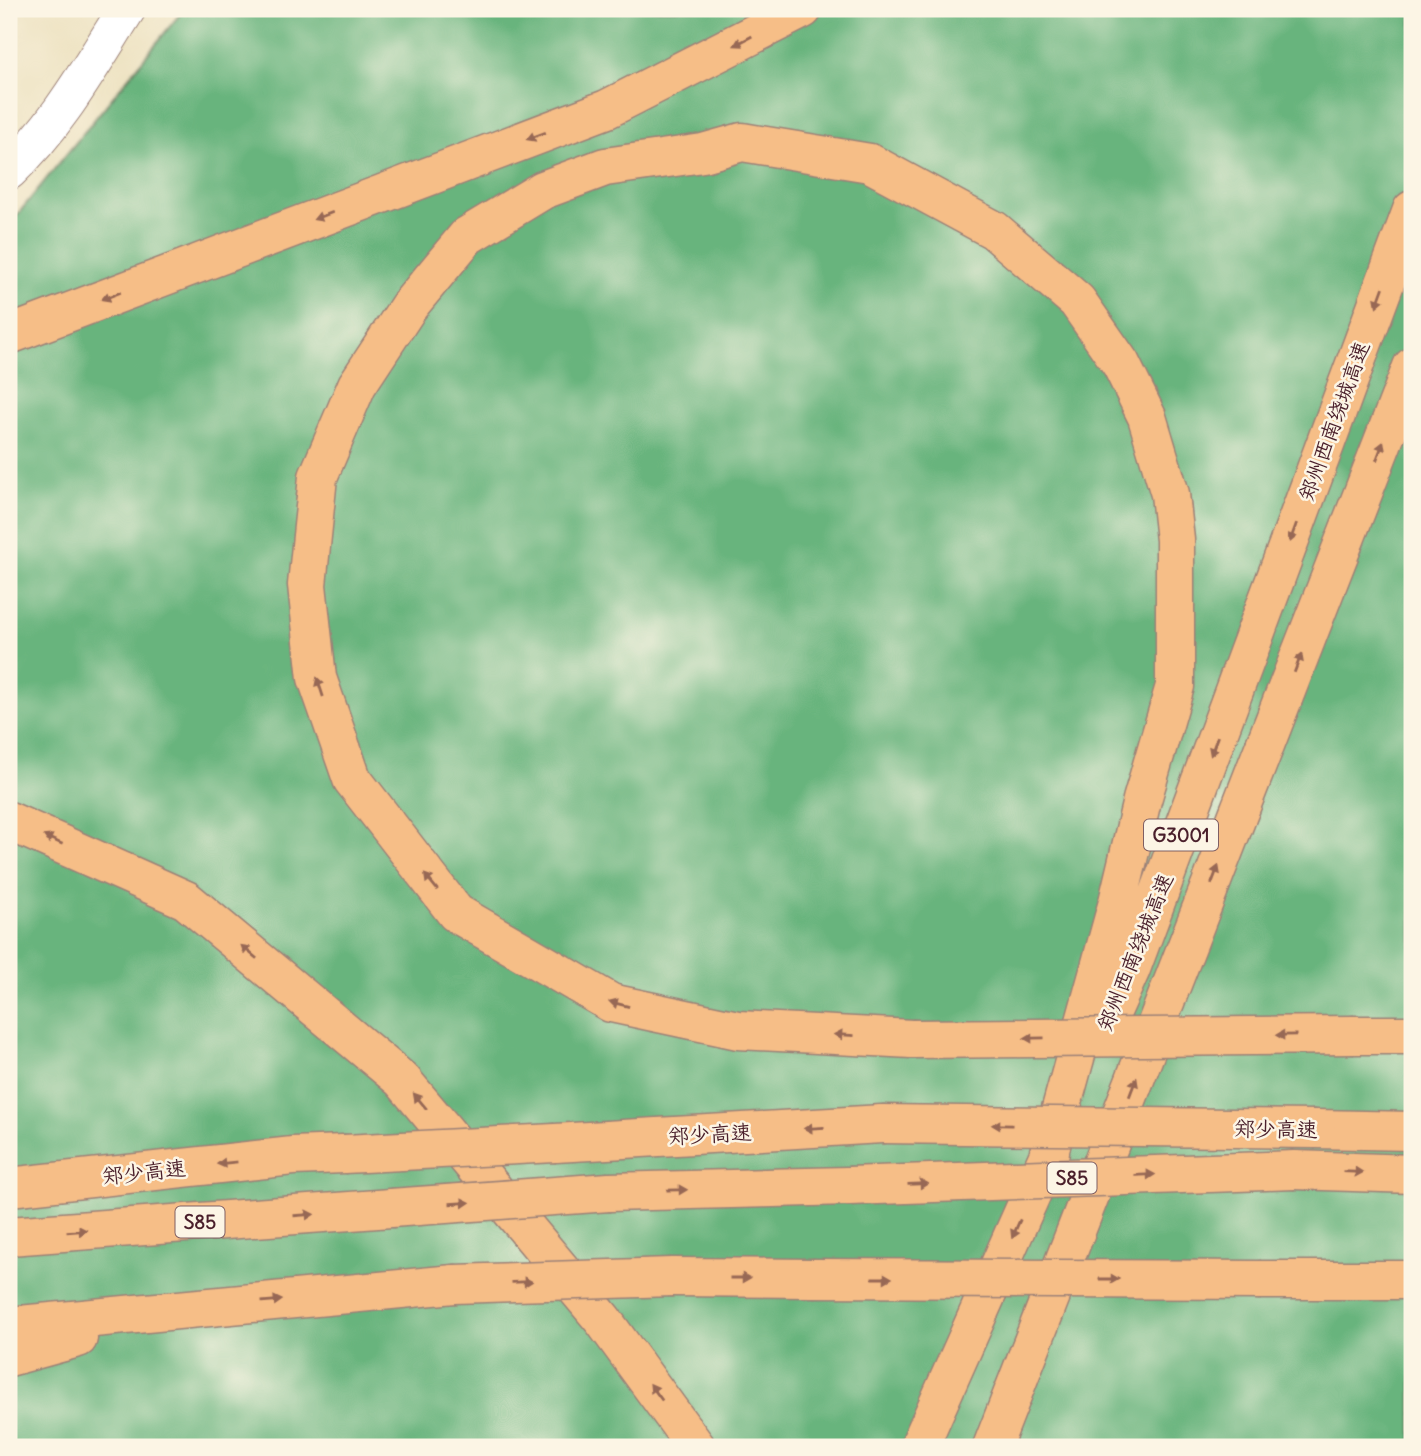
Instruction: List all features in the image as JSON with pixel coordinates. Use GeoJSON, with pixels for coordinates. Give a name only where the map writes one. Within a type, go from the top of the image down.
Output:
{"type":"FeatureCollection","features":[{"type":"Feature","properties":{"kind":"highway"},"geometry":{"type":"LineString","coordinates":[[9,335],[607,109],[803,9]]}},
{"type":"Feature","properties":{"kind":"highway"},"geometry":{"type":"LineString","coordinates":[[1048,1156],[1118,902],[1142,800],[1175,686],[1175,540],[1170,494],[1147,417],[1121,364],[1077,301],[994,230],[870,163],[742,142],[703,153],[605,167],[543,190],[467,236],[409,306],[357,385],[318,477],[307,585],[317,678],[352,779],[456,914],[611,1003],[738,1030],[912,1039],[1354,1035],[1412,1035]]}},
{"type":"Feature","properties":{"kind":"highway","name":"郑州西南绕城高速"},"geometry":{"type":"LineString","coordinates":[[919,1447],[1131,969],[1412,210]]}},
{"type":"Feature","properties":{"kind":"highway","name":"G3001"},"geometry":{"type":"LineString","coordinates":[[992,1447],[1412,367]]}},
{"type":"Feature","properties":{"kind":"highway"},"geometry":{"type":"LineString","coordinates":[[9,821],[186,900],[402,1080],[603,1320],[695,1447]]}},
{"type":"Feature","properties":{"kind":"highway","name":"郑少高速"},"geometry":{"type":"LineString","coordinates":[[9,1187],[293,1156],[882,1124],[1412,1131]]}},
{"type":"Feature","properties":{"kind":"highway","name":"郑少高速"},"geometry":{"type":"LineString","coordinates":[[9,1236],[609,1192],[1294,1170],[1412,1174]]}},
{"type":"Feature","properties":{"kind":"highway"},"geometry":{"type":"LineString","coordinates":[[9,1326],[454,1284],[672,1277],[1412,1280]]}},
{"type":"Feature","properties":{"kind":"highway"},"geometry":{"type":"LineString","coordinates":[[1355,1280],[1412,1289]]}},
{"type":"Feature","properties":{"kind":"highway"},"geometry":{"type":"LineString","coordinates":[[9,1357],[217,1306]]}},
{"type":"Feature","properties":{"kind":"highway"},"geometry":{"type":"LineString","coordinates":[[1024,1447],[1038,1332]]}},
{"type":"Feature","properties":{"kind":"street"},"geometry":{"type":"LineString","coordinates":[[9,171],[32,149],[63,108],[127,9]]}},
{"type":"Feature","properties":{"kind":"green space"},"geometry":{"type":"Polygon","coordinates":[[[184,9],[1412,9],[1412,1447],[9,1447],[9,225],[184,9]]]}}]}
